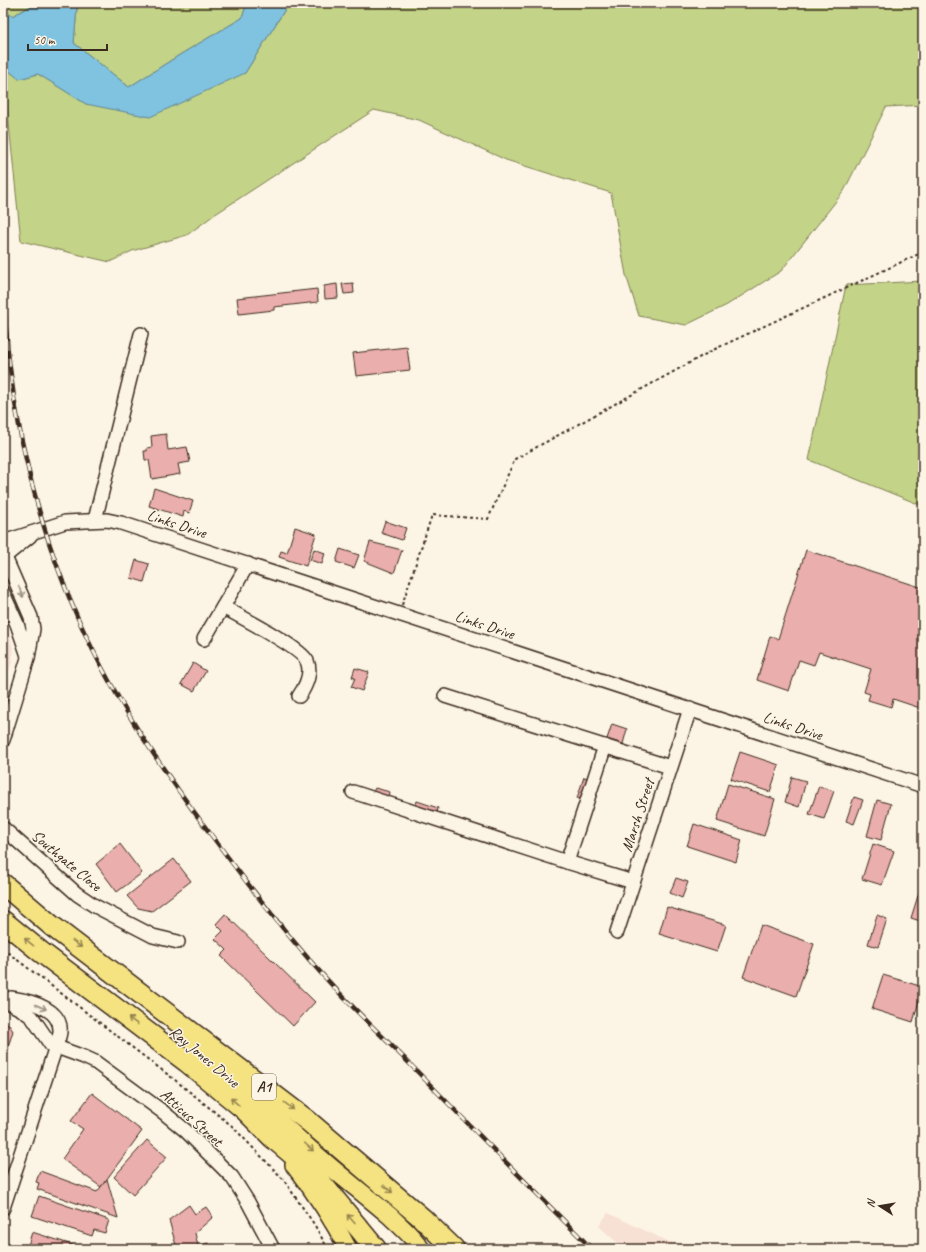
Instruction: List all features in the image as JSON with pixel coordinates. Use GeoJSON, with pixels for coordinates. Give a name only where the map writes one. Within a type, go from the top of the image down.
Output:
{"type":"FeatureCollection","features":[{"type":"Feature","properties":{"kind":"highway","name":"Ray Jones Drive"},"geometry":{"type":"LineString","coordinates":[[3,884],[52,926],[102,963]]}},
{"type":"Feature","properties":{"kind":"highway","name":"Ray Jones Drive"},"geometry":{"type":"LineString","coordinates":[[3,921],[187,1062],[239,1106],[319,1180],[376,1249]]}},
{"type":"Feature","properties":{"kind":"highway","name":"A1"},"geometry":{"type":"LineString","coordinates":[[102,963],[308,1121],[422,1218],[454,1249]]}},
{"type":"Feature","properties":{"kind":"main road","name":"Ray Jones Drive"},"geometry":{"type":"LineString","coordinates":[[102,963],[155,1013],[224,1071],[326,1163],[361,1191],[411,1235],[421,1249]]}},
{"type":"Feature","properties":{"kind":"main road","name":"Ray Jones Drive"},"geometry":{"type":"LineString","coordinates":[[273,1138],[321,1201],[332,1218],[348,1249]]}},
{"type":"Feature","properties":{"kind":"street"},"geometry":{"type":"LineString","coordinates":[[95,520],[141,334]]}},
{"type":"Feature","properties":{"kind":"street","name":"Links Drive"},"geometry":{"type":"LineString","coordinates":[[3,542],[65,522],[107,520],[248,564],[923,786]]}},
{"type":"Feature","properties":{"kind":"street","name":"Links Drive"},"geometry":{"type":"LineString","coordinates":[[4,557],[34,532]]}},
{"type":"Feature","properties":{"kind":"street"},"geometry":{"type":"LineString","coordinates":[[4,557],[32,621],[33,636],[28,658],[5,725]]}},
{"type":"Feature","properties":{"kind":"street"},"geometry":{"type":"LineString","coordinates":[[204,639],[248,564]]}},
{"type":"Feature","properties":{"kind":"street"},"geometry":{"type":"LineString","coordinates":[[3,592],[17,624],[28,658]]}},
{"type":"Feature","properties":{"kind":"street"},"geometry":{"type":"LineString","coordinates":[[223,607],[295,648],[307,660],[309,668],[308,676],[299,696]]}},
{"type":"Feature","properties":{"kind":"street"},"geometry":{"type":"LineString","coordinates":[[445,696],[670,767]]}},
{"type":"Feature","properties":{"kind":"street","name":"Marsh Street"},"geometry":{"type":"LineString","coordinates":[[617,932],[690,709]]}},
{"type":"Feature","properties":{"kind":"street"},"geometry":{"type":"LineString","coordinates":[[567,862],[604,746]]}},
{"type":"Feature","properties":{"kind":"street"},"geometry":{"type":"LineString","coordinates":[[353,792],[633,882]]}},
{"type":"Feature","properties":{"kind":"street","name":"Southgate Close"},"geometry":{"type":"LineString","coordinates":[[3,828],[77,894],[89,902],[153,936],[178,942]]}},
{"type":"Feature","properties":{"kind":"street"},"geometry":{"type":"LineString","coordinates":[[3,998],[28,1002],[42,1007],[51,1012],[58,1020],[61,1030],[60,1037],[55,1047],[3,1208]]}},
{"type":"Feature","properties":{"kind":"street"},"geometry":{"type":"LineString","coordinates":[[3,998],[32,1017],[50,1044],[55,1047]]}},
{"type":"Feature","properties":{"kind":"street","name":"Atticus Street"},"geometry":{"type":"LineString","coordinates":[[55,1047],[95,1062],[163,1112],[186,1131],[232,1177],[242,1192],[272,1249]]}},
{"type":"Feature","properties":{"kind":"path"},"geometry":{"type":"LineString","coordinates":[[399,614],[432,515],[488,519],[515,459],[713,350],[923,252]]}},
{"type":"Feature","properties":{"kind":"path"},"geometry":{"type":"LineString","coordinates":[[3,949],[175,1080],[232,1126],[283,1179],[310,1218],[328,1249]]}},
{"type":"Feature","properties":{"kind":"shaded area"},"geometry":{"type":"Polygon","coordinates":[[[3,620],[11,640],[13,652],[12,661],[3,691],[3,620]]]}},
{"type":"Feature","properties":{"kind":"shaded area"},"geometry":{"type":"Polygon","coordinates":[[[608,1213],[667,1241],[695,1249],[624,1249],[599,1226],[608,1213]]]}},
{"type":"Feature","properties":{"kind":"green space"},"geometry":{"type":"Polygon","coordinates":[[[3,3],[37,3],[12,16],[3,10],[3,3]]]}},
{"type":"Feature","properties":{"kind":"green space"},"geometry":{"type":"Polygon","coordinates":[[[76,3],[247,3],[242,18],[129,87],[74,43],[77,8],[76,3]]]}},
{"type":"Feature","properties":{"kind":"green space"},"geometry":{"type":"Polygon","coordinates":[[[289,3],[923,3],[923,105],[886,107],[844,191],[781,271],[727,305],[686,325],[639,316],[626,275],[611,193],[506,160],[419,120],[374,110],[214,215],[187,235],[132,251],[110,262],[21,241],[3,66],[19,79],[38,74],[86,104],[245,73],[289,3]]]}},
{"type":"Feature","properties":{"kind":"green space"},"geometry":{"type":"Polygon","coordinates":[[[923,281],[923,506],[809,460],[846,285],[923,281]]]}},
{"type":"Feature","properties":{"kind":"water"},"geometry":{"type":"Polygon","coordinates":[[[37,3],[76,3],[77,8],[74,43],[129,87],[242,18],[247,3],[289,3],[245,73],[150,117],[86,104],[38,74],[19,79],[3,66],[3,10],[12,16],[37,3]]]}},
{"type":"Feature","properties":{"kind":"building"},"geometry":{"type":"Polygon","coordinates":[[[353,283],[354,293],[344,294],[342,284],[353,283]]]}},
{"type":"Feature","properties":{"kind":"building"},"geometry":{"type":"Polygon","coordinates":[[[337,284],[338,298],[325,299],[324,286],[337,284]]]}},
{"type":"Feature","properties":{"kind":"building"},"geometry":{"type":"Polygon","coordinates":[[[317,289],[318,302],[274,307],[274,310],[239,314],[237,298],[317,289]]]}},
{"type":"Feature","properties":{"kind":"building"},"geometry":{"type":"Polygon","coordinates":[[[407,347],[410,370],[356,376],[353,353],[407,347]]]}},
{"type":"Feature","properties":{"kind":"building"},"geometry":{"type":"Polygon","coordinates":[[[166,434],[168,450],[187,447],[190,462],[178,464],[180,474],[152,479],[149,460],[145,460],[144,451],[147,451],[147,448],[152,447],[151,436],[166,434]]]}},
{"type":"Feature","properties":{"kind":"building"},"geometry":{"type":"Polygon","coordinates":[[[154,488],[193,501],[189,513],[184,511],[183,517],[149,506],[154,488]]]}},
{"type":"Feature","properties":{"kind":"building"},"geometry":{"type":"Polygon","coordinates":[[[385,521],[406,528],[402,540],[381,533],[385,521]]]}},
{"type":"Feature","properties":{"kind":"building"},"geometry":{"type":"Polygon","coordinates":[[[295,527],[316,534],[306,566],[279,557],[281,551],[287,553],[295,527]]]}},
{"type":"Feature","properties":{"kind":"building"},"geometry":{"type":"Polygon","coordinates":[[[370,542],[402,550],[394,573],[364,561],[370,542]]]}},
{"type":"Feature","properties":{"kind":"building"},"geometry":{"type":"Polygon","coordinates":[[[314,549],[325,553],[322,564],[310,560],[314,549]]]}},
{"type":"Feature","properties":{"kind":"building"},"geometry":{"type":"Polygon","coordinates":[[[340,549],[359,555],[354,568],[336,562],[340,549]]]}},
{"type":"Feature","properties":{"kind":"building"},"geometry":{"type":"Polygon","coordinates":[[[806,550],[923,588],[923,709],[893,699],[891,707],[868,700],[870,694],[864,692],[871,669],[819,652],[814,665],[799,660],[789,691],[757,680],[770,636],[778,639],[806,550]]]}},
{"type":"Feature","properties":{"kind":"building"},"geometry":{"type":"Polygon","coordinates":[[[136,560],[149,564],[144,582],[131,578],[136,560]]]}},
{"type":"Feature","properties":{"kind":"building"},"geometry":{"type":"Polygon","coordinates":[[[193,663],[206,671],[194,691],[181,684],[193,663]]]}},
{"type":"Feature","properties":{"kind":"building"},"geometry":{"type":"Polygon","coordinates":[[[355,668],[369,672],[362,691],[351,687],[355,678],[352,677],[355,668]]]}},
{"type":"Feature","properties":{"kind":"building"},"geometry":{"type":"Polygon","coordinates":[[[612,724],[627,729],[623,744],[607,739],[612,724]]]}},
{"type":"Feature","properties":{"kind":"building"},"geometry":{"type":"Polygon","coordinates":[[[740,752],[779,765],[770,792],[731,779],[740,752]]]}},
{"type":"Feature","properties":{"kind":"building"},"geometry":{"type":"Polygon","coordinates":[[[584,777],[589,778],[582,800],[577,798],[584,777]]]}},
{"type":"Feature","properties":{"kind":"building"},"geometry":{"type":"Polygon","coordinates":[[[792,777],[806,781],[799,807],[785,802],[792,777]]]}},
{"type":"Feature","properties":{"kind":"building"},"geometry":{"type":"Polygon","coordinates":[[[728,784],[775,799],[764,836],[717,821],[728,784]]]}},
{"type":"Feature","properties":{"kind":"building"},"geometry":{"type":"Polygon","coordinates":[[[819,786],[834,791],[824,819],[809,814],[819,786]]]}},
{"type":"Feature","properties":{"kind":"building"},"geometry":{"type":"Polygon","coordinates":[[[375,788],[390,792],[389,797],[373,792],[375,788]]]}},
{"type":"Feature","properties":{"kind":"building"},"geometry":{"type":"Polygon","coordinates":[[[854,797],[863,800],[854,824],[846,821],[854,797]]]}},
{"type":"Feature","properties":{"kind":"building"},"geometry":{"type":"Polygon","coordinates":[[[877,800],[891,804],[881,840],[867,836],[877,800]]]}},
{"type":"Feature","properties":{"kind":"building"},"geometry":{"type":"Polygon","coordinates":[[[417,801],[438,808],[437,813],[415,806],[417,801]]]}},
{"type":"Feature","properties":{"kind":"building"},"geometry":{"type":"Polygon","coordinates":[[[694,824],[742,840],[736,862],[687,846],[694,824]]]}},
{"type":"Feature","properties":{"kind":"building"},"geometry":{"type":"Polygon","coordinates":[[[120,844],[142,873],[117,892],[96,864],[120,844]]]}},
{"type":"Feature","properties":{"kind":"building"},"geometry":{"type":"Polygon","coordinates":[[[873,844],[894,851],[882,885],[862,879],[873,844]]]}},
{"type":"Feature","properties":{"kind":"building"},"geometry":{"type":"Polygon","coordinates":[[[174,859],[191,881],[152,911],[138,908],[127,896],[174,859]]]}},
{"type":"Feature","properties":{"kind":"building"},"geometry":{"type":"Polygon","coordinates":[[[676,878],[688,882],[682,898],[670,893],[676,878]]]}},
{"type":"Feature","properties":{"kind":"building"},"geometry":{"type":"Polygon","coordinates":[[[923,880],[923,922],[911,918],[923,880]]]}},
{"type":"Feature","properties":{"kind":"building"},"geometry":{"type":"Polygon","coordinates":[[[667,907],[726,925],[717,952],[659,934],[667,907]]]}},
{"type":"Feature","properties":{"kind":"building"},"geometry":{"type":"Polygon","coordinates":[[[225,914],[315,1002],[293,1026],[221,956],[227,950],[215,939],[223,931],[216,924],[225,914]]]}},
{"type":"Feature","properties":{"kind":"building"},"geometry":{"type":"Polygon","coordinates":[[[877,915],[887,919],[878,947],[868,944],[877,915]]]}},
{"type":"Feature","properties":{"kind":"building"},"geometry":{"type":"Polygon","coordinates":[[[761,925],[814,944],[796,996],[743,977],[761,925]]]}},
{"type":"Feature","properties":{"kind":"building"},"geometry":{"type":"Polygon","coordinates":[[[883,975],[923,987],[913,1022],[872,1009],[883,975]]]}},
{"type":"Feature","properties":{"kind":"building"},"geometry":{"type":"Polygon","coordinates":[[[3,1023],[9,1025],[13,1031],[3,1063],[3,1023]]]}},
{"type":"Feature","properties":{"kind":"building"},"geometry":{"type":"Polygon","coordinates":[[[92,1093],[142,1131],[101,1187],[62,1159],[83,1129],[71,1121],[92,1093]]]}},
{"type":"Feature","properties":{"kind":"building"},"geometry":{"type":"Polygon","coordinates":[[[147,1140],[167,1157],[133,1195],[114,1177],[147,1140]]]}},
{"type":"Feature","properties":{"kind":"building"},"geometry":{"type":"Polygon","coordinates":[[[40,1171],[97,1192],[107,1179],[118,1218],[37,1189],[39,1183],[36,1182],[40,1171]]]}},
{"type":"Feature","properties":{"kind":"building"},"geometry":{"type":"Polygon","coordinates":[[[39,1196],[109,1220],[105,1233],[94,1230],[92,1236],[32,1216],[39,1196]]]}},
{"type":"Feature","properties":{"kind":"building"},"geometry":{"type":"Polygon","coordinates":[[[189,1205],[195,1214],[206,1207],[213,1217],[195,1233],[198,1246],[208,1243],[210,1249],[177,1249],[169,1220],[189,1205]]]}},
{"type":"Feature","properties":{"kind":"building"},"geometry":{"type":"Polygon","coordinates":[[[32,1232],[79,1247],[78,1249],[27,1249],[32,1232]]]}},
{"type":"Feature","properties":{"kind":"railway"},"geometry":{"type":"LineString","coordinates":[[3,286],[8,352],[13,390],[23,447],[37,504],[55,560],[79,620],[127,712],[185,800],[268,910],[319,971],[356,1011],[592,1249]]}}]}
